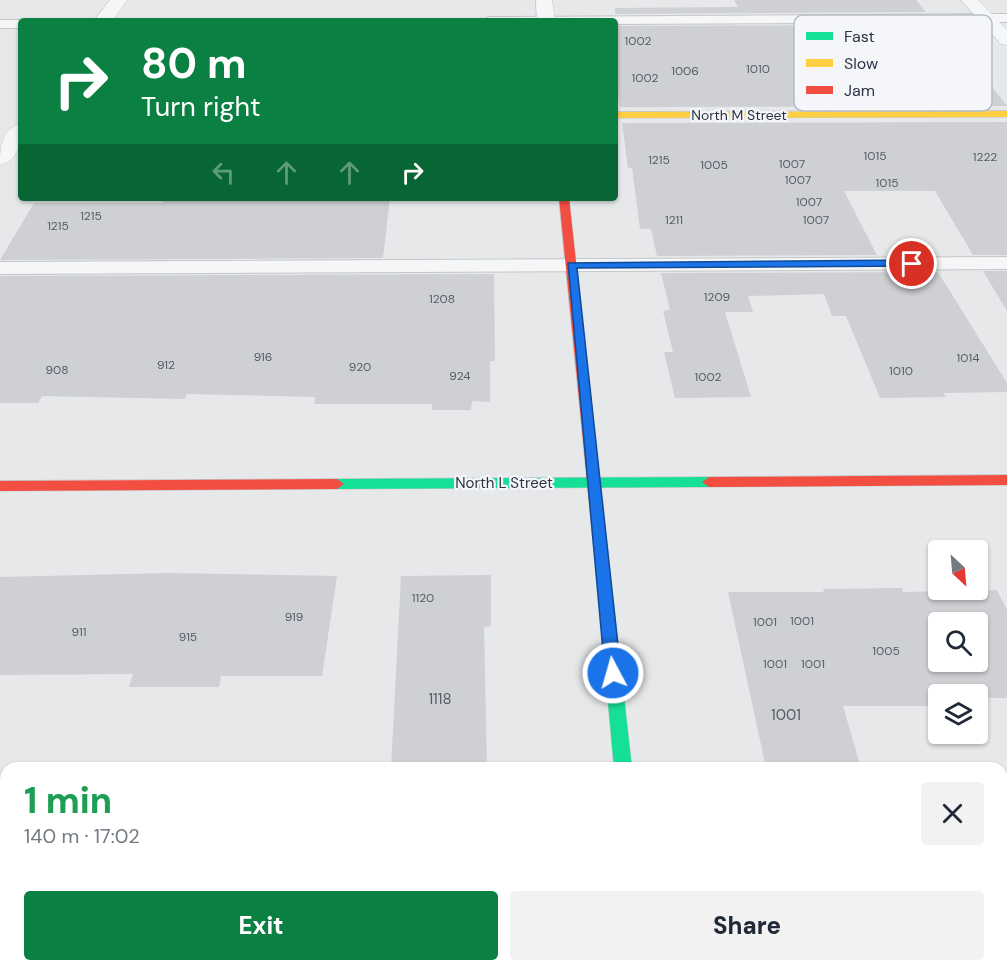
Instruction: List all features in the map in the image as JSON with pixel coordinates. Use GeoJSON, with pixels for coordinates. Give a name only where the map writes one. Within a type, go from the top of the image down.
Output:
{"type":"FeatureCollection","features":[{"type":"Feature","properties":{"kind":"street"},"geometry":{"type":"LineString","coordinates":[[105,18],[119,0]]}},
{"type":"Feature","properties":{"kind":"street"},"geometry":{"type":"LineString","coordinates":[[544,0],[546,18]]}},
{"type":"Feature","properties":{"kind":"street"},"geometry":{"type":"LineString","coordinates":[[969,0],[983,15]]}},
{"type":"Feature","properties":{"kind":"street"},"geometry":{"type":"LineString","coordinates":[[992,24],[1007,40]]}},
{"type":"Feature","properties":{"kind":"street","name":"North M Street"},"geometry":{"type":"LineString","coordinates":[[618,115],[1007,114]]}},
{"type":"Feature","properties":{"kind":"street"},"geometry":{"type":"LineString","coordinates":[[0,158],[18,122]]}},
{"type":"Feature","properties":{"kind":"street"},"geometry":{"type":"LineString","coordinates":[[564,201],[621,762]]}},
{"type":"Feature","properties":{"kind":"street","name":"North L Street"},"geometry":{"type":"LineString","coordinates":[[0,486],[1007,480]]}},
{"type":"Feature","properties":{"kind":"lane"},"geometry":{"type":"LineString","coordinates":[[618,21],[794,19]]}},
{"type":"Feature","properties":{"kind":"lane"},"geometry":{"type":"LineString","coordinates":[[0,24],[18,24]]}},
{"type":"Feature","properties":{"kind":"lane"},"geometry":{"type":"LineString","coordinates":[[0,268],[1007,263]]}},
{"type":"Feature","properties":{"kind":"building"},"geometry":{"type":"Polygon","coordinates":[[[734,0],[916,0],[926,12],[615,14],[615,8],[738,7],[734,0]]]}},
{"type":"Feature","properties":{"kind":"building"},"geometry":{"type":"Polygon","coordinates":[[[794,25],[794,107],[620,107],[618,26],[794,25]]]}},
{"type":"Feature","properties":{"kind":"building"},"geometry":{"type":"Polygon","coordinates":[[[992,87],[1007,106],[992,106],[992,87]]]}},
{"type":"Feature","properties":{"kind":"building"},"geometry":{"type":"Polygon","coordinates":[[[1007,122],[1007,255],[973,255],[935,191],[844,191],[877,255],[657,256],[651,229],[640,229],[632,168],[628,168],[622,123],[1007,122]]]}},
{"type":"Feature","properties":{"kind":"building"},"geometry":{"type":"Polygon","coordinates":[[[163,201],[390,201],[383,258],[0,260],[34,203],[162,203],[163,201]]]}},
{"type":"Feature","properties":{"kind":"building"},"geometry":{"type":"Polygon","coordinates":[[[983,271],[1007,271],[1007,311],[983,271]]]}},
{"type":"Feature","properties":{"kind":"building"},"geometry":{"type":"Polygon","coordinates":[[[938,272],[1007,383],[1007,392],[943,393],[946,397],[880,398],[846,316],[832,316],[824,294],[748,296],[753,312],[725,312],[751,397],[675,398],[664,352],[673,352],[663,311],[670,310],[661,273],[938,272]]]}},
{"type":"Feature","properties":{"kind":"building"},"geometry":{"type":"Polygon","coordinates":[[[494,274],[495,361],[490,361],[490,402],[472,401],[471,410],[432,410],[432,404],[314,404],[315,397],[187,394],[185,399],[42,396],[38,403],[0,403],[0,276],[494,274]]]}},
{"type":"Feature","properties":{"kind":"building"},"geometry":{"type":"Polygon","coordinates":[[[170,573],[337,576],[322,676],[221,676],[219,687],[129,687],[133,674],[0,675],[0,577],[170,573]]]}},
{"type":"Feature","properties":{"kind":"building"},"geometry":{"type":"Polygon","coordinates":[[[491,575],[491,626],[484,627],[487,762],[391,762],[401,576],[491,575]]]}},
{"type":"Feature","properties":{"kind":"building"},"geometry":{"type":"Polygon","coordinates":[[[902,588],[903,592],[928,591],[928,600],[988,600],[988,590],[997,590],[1007,610],[1007,698],[988,698],[988,684],[928,684],[928,706],[843,706],[859,762],[765,762],[728,592],[824,592],[823,589],[902,588]]]}},
{"type":"Feature","properties":{"kind":"traffic: fast"},"geometry":{"type":"LineString","coordinates":[[337,484],[709,482]]}},
{"type":"Feature","properties":{"kind":"traffic: fast"},"geometry":{"type":"LineString","coordinates":[[604,581],[622,762]]}},
{"type":"Feature","properties":{"kind":"traffic: slow"},"geometry":{"type":"LineString","coordinates":[[618,115],[1007,114]]}},
{"type":"Feature","properties":{"kind":"traffic: jam"},"geometry":{"type":"LineString","coordinates":[[564,201],[604,581]]}},
{"type":"Feature","properties":{"kind":"traffic: jam"},"geometry":{"type":"LineString","coordinates":[[709,482],[1007,480]]}},
{"type":"Feature","properties":{"kind":"traffic: jam"},"geometry":{"type":"LineString","coordinates":[[0,486],[337,484]]}},
{"type":"Feature","properties":{"kind":"route"},"geometry":{"type":"LineString","coordinates":[[613,673],[571,265],[912,264]]}}]}
